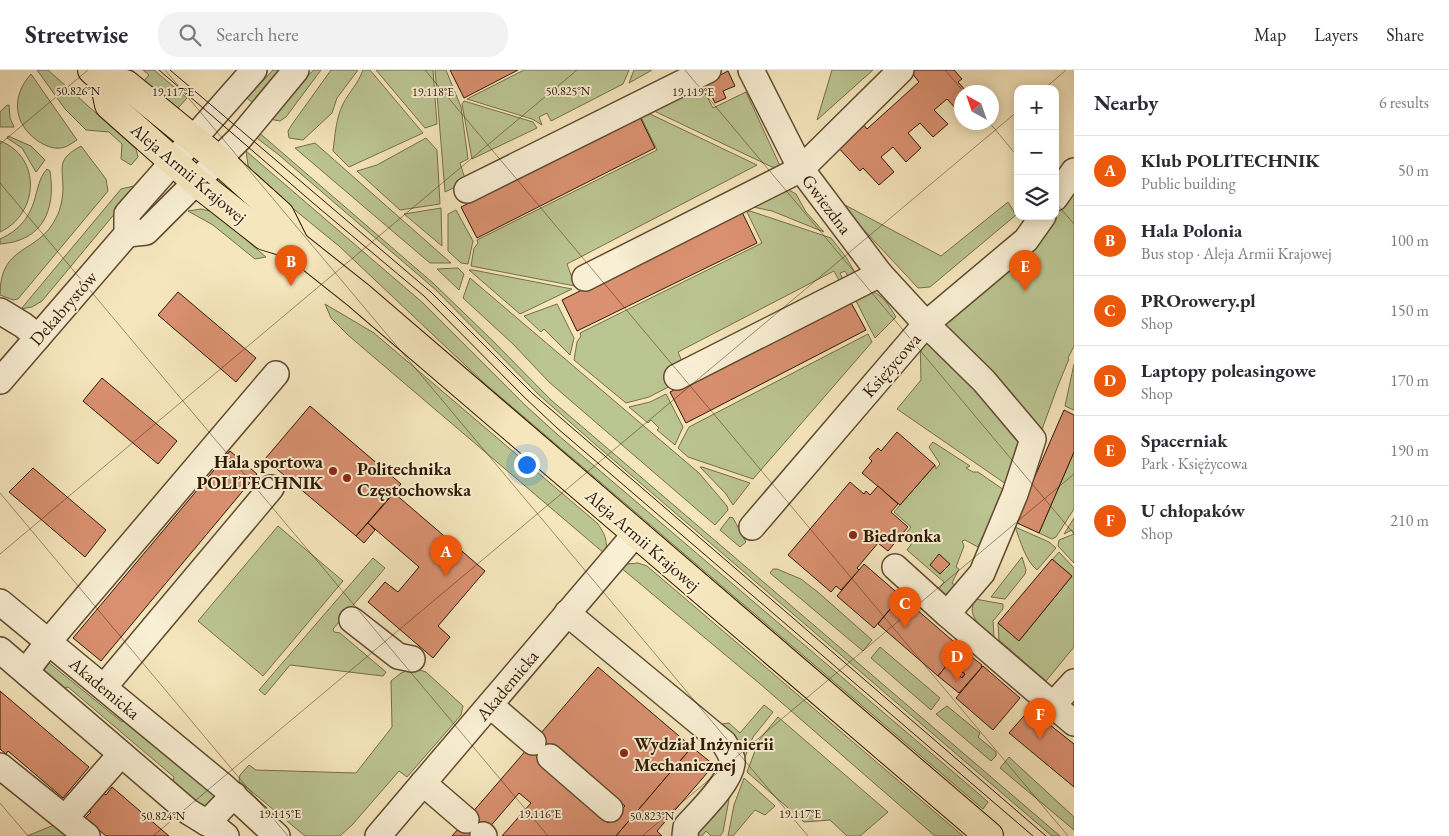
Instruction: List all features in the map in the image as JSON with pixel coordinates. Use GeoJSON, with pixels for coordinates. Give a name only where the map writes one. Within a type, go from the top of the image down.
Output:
{"type":"FeatureCollection","features":[{"type":"Feature","properties":{"kind":"main road","name":"Aleja Armii Krajowej"},"geometry":{"type":"LineString","coordinates":[[98,76],[126,84],[218,160],[280,215],[295,245]]}},
{"type":"Feature","properties":{"kind":"main road","name":"Aleja Armii Krajowej"},"geometry":{"type":"LineString","coordinates":[[98,76],[109,105],[196,182],[265,236],[295,245],[358,295],[989,836]]}},
{"type":"Feature","properties":{"kind":"street"},"geometry":{"type":"LineString","coordinates":[[254,70],[127,214],[127,234],[146,232],[244,133],[296,70]]}},
{"type":"Feature","properties":{"kind":"street"},"geometry":{"type":"LineString","coordinates":[[467,190],[708,70]]}},
{"type":"Feature","properties":{"kind":"street","name":"Gwiezdna"},"geometry":{"type":"LineString","coordinates":[[751,70],[800,169],[880,274],[926,324],[984,381],[1033,439],[1015,494],[982,573],[947,614]]}},
{"type":"Feature","properties":{"kind":"street"},"geometry":{"type":"LineString","coordinates":[[585,278],[800,169],[901,70]]}},
{"type":"Feature","properties":{"kind":"street"},"geometry":{"type":"LineString","coordinates":[[1059,192],[1074,171]]}},
{"type":"Feature","properties":{"kind":"street","name":"Księżycowa"},"geometry":{"type":"LineString","coordinates":[[752,526],[926,324],[1026,240],[1040,220]]}},
{"type":"Feature","properties":{"kind":"street","name":"Dekabrystów"},"geometry":{"type":"LineString","coordinates":[[0,381],[127,234]]}},
{"type":"Feature","properties":{"kind":"street"},"geometry":{"type":"LineString","coordinates":[[677,378],[880,274]]}},
{"type":"Feature","properties":{"kind":"street"},"geometry":{"type":"LineString","coordinates":[[0,311],[23,324],[38,337]]}},
{"type":"Feature","properties":{"kind":"street"},"geometry":{"type":"LineString","coordinates":[[28,674],[27,670],[30,664],[49,641],[276,374]]}},
{"type":"Feature","properties":{"kind":"street"},"geometry":{"type":"LineString","coordinates":[[104,687],[271,488]]}},
{"type":"Feature","properties":{"kind":"street","name":"Akademicka"},"geometry":{"type":"LineString","coordinates":[[378,836],[636,533]]}},
{"type":"Feature","properties":{"kind":"street"},"geometry":{"type":"LineString","coordinates":[[895,567],[1074,723]]}},
{"type":"Feature","properties":{"kind":"street","name":"Akademicka"},"geometry":{"type":"LineString","coordinates":[[0,602],[234,795],[277,836]]}},
{"type":"Feature","properties":{"kind":"street"},"geometry":{"type":"LineString","coordinates":[[567,613],[724,743],[730,752],[732,763],[728,778],[686,827],[685,836]]}},
{"type":"Feature","properties":{"kind":"street"},"geometry":{"type":"LineString","coordinates":[[352,620],[398,656],[412,658]]}},
{"type":"Feature","properties":{"kind":"street"},"geometry":{"type":"LineString","coordinates":[[0,650],[190,812],[216,830],[234,795]]}},
{"type":"Feature","properties":{"kind":"street"},"geometry":{"type":"LineString","coordinates":[[1053,705],[1074,682]]}},
{"type":"Feature","properties":{"kind":"street"},"geometry":{"type":"LineString","coordinates":[[490,705],[610,809]]}},
{"type":"Feature","properties":{"kind":"street"},"geometry":{"type":"LineString","coordinates":[[66,817],[121,754]]}},
{"type":"Feature","properties":{"kind":"street"},"geometry":{"type":"LineString","coordinates":[[3,775],[66,817],[87,836]]}},
{"type":"Feature","properties":{"kind":"street"},"geometry":{"type":"LineString","coordinates":[[423,784],[478,830]]}},
{"type":"Feature","properties":{"kind":"green space"},"geometry":{"type":"Polygon","coordinates":[[[37,70],[48,70],[136,149],[138,157],[131,165],[121,159],[122,144],[109,132],[86,130],[65,109],[37,70]]]}},
{"type":"Feature","properties":{"kind":"green space"},"geometry":{"type":"Polygon","coordinates":[[[125,70],[143,82],[149,75],[143,70],[154,70],[187,98],[178,108],[169,106],[125,70]]]}},
{"type":"Feature","properties":{"kind":"green space"},"geometry":{"type":"Polygon","coordinates":[[[273,70],[282,70],[254,104],[247,98],[273,70]]]}},
{"type":"Feature","properties":{"kind":"green space"},"geometry":{"type":"Polygon","coordinates":[[[314,70],[321,70],[286,117],[280,121],[269,119],[285,95],[314,70]]]}},
{"type":"Feature","properties":{"kind":"green space"},"geometry":{"type":"Polygon","coordinates":[[[331,70],[358,70],[337,98],[332,113],[303,140],[289,138],[288,131],[331,70]]]}},
{"type":"Feature","properties":{"kind":"green space"},"geometry":{"type":"Polygon","coordinates":[[[363,70],[370,70],[423,133],[349,167],[333,151],[335,133],[343,104],[359,80],[363,70]]]}},
{"type":"Feature","properties":{"kind":"green space"},"geometry":{"type":"Polygon","coordinates":[[[376,70],[433,70],[437,124],[425,128],[376,70]]]}},
{"type":"Feature","properties":{"kind":"green space"},"geometry":{"type":"Polygon","coordinates":[[[435,70],[446,70],[461,107],[468,159],[460,163],[466,182],[445,192],[435,70]]]}},
{"type":"Feature","properties":{"kind":"green space"},"geometry":{"type":"Polygon","coordinates":[[[524,70],[629,70],[623,84],[551,121],[547,113],[539,117],[542,125],[532,119],[467,99],[524,70]]]}},
{"type":"Feature","properties":{"kind":"green space"},"geometry":{"type":"Polygon","coordinates":[[[634,70],[652,70],[629,83],[634,70]]]}},
{"type":"Feature","properties":{"kind":"green space"},"geometry":{"type":"Polygon","coordinates":[[[832,70],[873,70],[817,120],[832,70]]]}},
{"type":"Feature","properties":{"kind":"green space"},"geometry":{"type":"Polygon","coordinates":[[[31,74],[77,140],[67,146],[62,148],[51,147],[38,141],[30,134],[20,118],[18,100],[20,91],[31,74]]]}},
{"type":"Feature","properties":{"kind":"green space"},"geometry":{"type":"Polygon","coordinates":[[[701,85],[713,108],[746,92],[781,168],[772,167],[652,110],[701,85]]]}},
{"type":"Feature","properties":{"kind":"green space"},"geometry":{"type":"Polygon","coordinates":[[[464,101],[533,122],[537,128],[472,159],[462,104],[464,101]]]}},
{"type":"Feature","properties":{"kind":"green space"},"geometry":{"type":"Polygon","coordinates":[[[9,105],[10,118],[14,127],[0,127],[0,112],[9,105]]]}},
{"type":"Feature","properties":{"kind":"green space"},"geometry":{"type":"Polygon","coordinates":[[[648,113],[757,165],[567,264],[575,286],[471,266],[474,248],[478,243],[477,240],[657,150],[641,117],[648,113]]]}},
{"type":"Feature","properties":{"kind":"green space"},"geometry":{"type":"Polygon","coordinates":[[[256,130],[433,283],[551,400],[1060,836],[1052,836],[596,445],[538,394],[436,290],[279,155],[253,135],[256,130]]]}},
{"type":"Feature","properties":{"kind":"green space"},"geometry":{"type":"Polygon","coordinates":[[[8,136],[31,146],[45,160],[36,172],[22,148],[7,138],[8,136]]]}},
{"type":"Feature","properties":{"kind":"green space"},"geometry":{"type":"Polygon","coordinates":[[[426,138],[437,150],[440,204],[400,210],[357,171],[377,165],[426,138]]]}},
{"type":"Feature","properties":{"kind":"green space"},"geometry":{"type":"Polygon","coordinates":[[[0,141],[14,149],[23,159],[29,172],[30,186],[28,200],[22,212],[13,224],[0,232],[0,141]]]}},
{"type":"Feature","properties":{"kind":"green space"},"geometry":{"type":"Polygon","coordinates":[[[315,143],[451,263],[430,263],[295,148],[315,143]]]}},
{"type":"Feature","properties":{"kind":"green space"},"geometry":{"type":"Polygon","coordinates":[[[81,146],[106,179],[108,191],[18,299],[13,300],[0,295],[6,266],[21,251],[40,238],[56,218],[62,199],[63,163],[68,155],[81,146]]]}},
{"type":"Feature","properties":{"kind":"green space"},"geometry":{"type":"Polygon","coordinates":[[[246,151],[423,303],[526,406],[558,435],[988,802],[983,809],[483,382],[339,246],[258,180],[248,165],[246,151]]]}},
{"type":"Feature","properties":{"kind":"green space"},"geometry":{"type":"Polygon","coordinates":[[[47,169],[50,171],[51,198],[43,221],[27,237],[15,242],[0,244],[0,239],[19,227],[28,216],[40,181],[47,169]]]}},
{"type":"Feature","properties":{"kind":"green space"},"geometry":{"type":"Polygon","coordinates":[[[1074,181],[1074,346],[1019,493],[897,409],[921,380],[920,338],[1051,220],[1059,220],[1059,203],[1074,181]]]}},
{"type":"Feature","properties":{"kind":"green space"},"geometry":{"type":"Polygon","coordinates":[[[134,186],[136,188],[42,301],[32,307],[21,309],[121,189],[134,186]]]}},
{"type":"Feature","properties":{"kind":"green space"},"geometry":{"type":"Polygon","coordinates":[[[789,190],[796,194],[806,212],[824,232],[772,211],[753,207],[789,190]]]}},
{"type":"Feature","properties":{"kind":"green space"},"geometry":{"type":"Polygon","coordinates":[[[1008,202],[1014,212],[1014,217],[930,287],[918,288],[850,215],[843,204],[941,256],[1008,202]]]}},
{"type":"Feature","properties":{"kind":"green space"},"geometry":{"type":"Polygon","coordinates":[[[441,208],[442,246],[404,214],[441,208]]]}},
{"type":"Feature","properties":{"kind":"green space"},"geometry":{"type":"Polygon","coordinates":[[[201,209],[214,212],[266,257],[255,259],[213,225],[188,211],[201,209]]]}},
{"type":"Feature","properties":{"kind":"green space"},"geometry":{"type":"Polygon","coordinates":[[[456,210],[473,241],[468,264],[461,263],[448,251],[448,214],[456,210]]]}},
{"type":"Feature","properties":{"kind":"green space"},"geometry":{"type":"Polygon","coordinates":[[[750,211],[831,238],[846,257],[857,276],[852,283],[845,271],[840,273],[846,286],[843,288],[834,271],[678,352],[683,364],[678,382],[649,397],[626,403],[574,360],[577,342],[581,336],[580,333],[762,243],[747,212],[750,211]]]}},
{"type":"Feature","properties":{"kind":"green space"},"geometry":{"type":"Polygon","coordinates":[[[458,268],[464,274],[459,290],[437,269],[458,268]]]}},
{"type":"Feature","properties":{"kind":"green space"},"geometry":{"type":"Polygon","coordinates":[[[469,270],[473,270],[572,289],[520,314],[469,270]]]}},
{"type":"Feature","properties":{"kind":"green space"},"geometry":{"type":"Polygon","coordinates":[[[470,278],[699,473],[727,506],[728,510],[715,525],[549,382],[513,344],[463,298],[470,278]]]}},
{"type":"Feature","properties":{"kind":"green space"},"geometry":{"type":"Polygon","coordinates":[[[870,291],[882,298],[896,317],[875,338],[855,299],[870,291]]]}},
{"type":"Feature","properties":{"kind":"green space"},"geometry":{"type":"Polygon","coordinates":[[[325,304],[374,333],[597,523],[605,537],[605,554],[349,336],[331,318],[325,304]]]}},
{"type":"Feature","properties":{"kind":"green space"},"geometry":{"type":"Polygon","coordinates":[[[557,304],[574,338],[570,355],[544,329],[541,332],[524,316],[557,304]]]}},
{"type":"Feature","properties":{"kind":"green space"},"geometry":{"type":"Polygon","coordinates":[[[868,334],[872,342],[753,479],[688,457],[678,448],[689,427],[868,334]]]}},
{"type":"Feature","properties":{"kind":"green space"},"geometry":{"type":"Polygon","coordinates":[[[1074,364],[1074,410],[1065,406],[1074,364]]]}},
{"type":"Feature","properties":{"kind":"green space"},"geometry":{"type":"Polygon","coordinates":[[[666,394],[683,427],[675,445],[657,430],[659,428],[651,420],[648,423],[629,407],[650,402],[666,394]]]}},
{"type":"Feature","properties":{"kind":"green space"},"geometry":{"type":"Polygon","coordinates":[[[933,442],[970,466],[966,468],[973,472],[978,472],[1004,490],[978,547],[965,540],[962,541],[964,546],[956,567],[959,569],[952,583],[957,587],[950,593],[945,594],[936,593],[944,582],[907,550],[915,539],[907,532],[911,527],[894,512],[935,465],[936,469],[940,464],[929,447],[933,442]]]}},
{"type":"Feature","properties":{"kind":"green space"},"geometry":{"type":"Polygon","coordinates":[[[1074,452],[1074,509],[1056,537],[1052,539],[1039,533],[1074,452]]]}},
{"type":"Feature","properties":{"kind":"green space"},"geometry":{"type":"Polygon","coordinates":[[[700,467],[750,483],[733,505],[726,494],[700,467]]]}},
{"type":"Feature","properties":{"kind":"green space"},"geometry":{"type":"Polygon","coordinates":[[[730,517],[733,518],[746,542],[740,547],[720,530],[730,517]]]}},
{"type":"Feature","properties":{"kind":"green space"},"geometry":{"type":"Polygon","coordinates":[[[1074,518],[1074,534],[1072,530],[1064,534],[1074,518]]]}},
{"type":"Feature","properties":{"kind":"green space"},"geometry":{"type":"Polygon","coordinates":[[[278,526],[343,581],[263,676],[198,621],[278,526]]]}},
{"type":"Feature","properties":{"kind":"green space"},"geometry":{"type":"Polygon","coordinates":[[[1015,527],[1049,542],[1056,548],[1037,570],[1026,556],[1015,527]]]}},
{"type":"Feature","properties":{"kind":"green space"},"geometry":{"type":"Polygon","coordinates":[[[1074,534],[1074,563],[1058,546],[1059,540],[1074,534]]]}},
{"type":"Feature","properties":{"kind":"green space"},"geometry":{"type":"Polygon","coordinates":[[[1059,552],[1074,568],[1074,647],[1046,681],[999,640],[998,623],[1020,640],[1072,576],[1052,560],[1059,552]]]}},
{"type":"Feature","properties":{"kind":"green space"},"geometry":{"type":"Polygon","coordinates":[[[1022,557],[1026,570],[1025,574],[1005,599],[991,597],[1022,557]]]}},
{"type":"Feature","properties":{"kind":"green space"},"geometry":{"type":"Polygon","coordinates":[[[373,558],[385,568],[333,629],[334,632],[340,633],[386,672],[383,676],[290,665],[265,695],[259,690],[373,558]]]}},
{"type":"Feature","properties":{"kind":"green space"},"geometry":{"type":"Polygon","coordinates":[[[638,563],[647,566],[963,836],[935,836],[759,683],[620,567],[638,563]]]}},
{"type":"Feature","properties":{"kind":"green space"},"geometry":{"type":"Polygon","coordinates":[[[773,569],[801,579],[872,640],[863,651],[770,573],[773,569]]]}},
{"type":"Feature","properties":{"kind":"green space"},"geometry":{"type":"Polygon","coordinates":[[[975,599],[1003,604],[1003,609],[993,621],[994,637],[976,621],[972,611],[975,599]]]}},
{"type":"Feature","properties":{"kind":"green space"},"geometry":{"type":"Polygon","coordinates":[[[880,647],[940,698],[931,710],[871,658],[880,647]]]}},
{"type":"Feature","properties":{"kind":"green space"},"geometry":{"type":"Polygon","coordinates":[[[42,657],[122,722],[126,718],[218,794],[206,809],[170,790],[174,777],[68,687],[54,691],[37,667],[42,657]]]}},
{"type":"Feature","properties":{"kind":"green space"},"geometry":{"type":"Polygon","coordinates":[[[414,668],[426,672],[463,706],[461,715],[407,777],[399,771],[353,824],[340,836],[305,836],[239,781],[240,775],[249,765],[256,770],[356,773],[392,727],[391,681],[401,673],[414,668]]]}},
{"type":"Feature","properties":{"kind":"green space"},"geometry":{"type":"Polygon","coordinates":[[[764,705],[773,712],[753,737],[729,799],[723,832],[720,836],[711,836],[706,831],[702,836],[691,836],[724,792],[721,724],[729,723],[740,733],[764,705]]]}},
{"type":"Feature","properties":{"kind":"green space"},"geometry":{"type":"Polygon","coordinates":[[[947,706],[980,733],[978,737],[996,752],[996,756],[991,761],[936,714],[947,706]]]}},
{"type":"Feature","properties":{"kind":"green space"},"geometry":{"type":"Polygon","coordinates":[[[778,717],[888,812],[860,836],[847,836],[830,820],[804,822],[747,772],[759,740],[778,717]]]}},
{"type":"Feature","properties":{"kind":"green space"},"geometry":{"type":"Polygon","coordinates":[[[1009,757],[1074,817],[1074,830],[1000,768],[1009,757]]]}},
{"type":"Feature","properties":{"kind":"green space"},"geometry":{"type":"Polygon","coordinates":[[[744,778],[775,806],[765,815],[755,810],[733,836],[728,836],[734,805],[744,778]]]}},
{"type":"Feature","properties":{"kind":"green space"},"geometry":{"type":"Polygon","coordinates":[[[59,823],[75,836],[27,836],[59,823]]]}},
{"type":"Feature","properties":{"kind":"building"},"geometry":{"type":"Polygon","coordinates":[[[450,70],[518,70],[464,98],[450,70]]]}},
{"type":"Feature","properties":{"kind":"building"},"geometry":{"type":"Polygon","coordinates":[[[915,70],[954,70],[962,79],[958,82],[961,85],[954,85],[954,107],[947,99],[934,110],[948,124],[933,137],[920,123],[908,133],[921,148],[906,162],[893,147],[881,157],[894,172],[879,185],[863,168],[860,171],[834,143],[860,120],[867,129],[919,82],[912,73],[915,70]]]}},
{"type":"Feature","properties":{"kind":"building"},"geometry":{"type":"Polygon","coordinates":[[[728,71],[735,86],[723,91],[726,98],[715,103],[705,83],[728,71]]]}},
{"type":"Feature","properties":{"kind":"building"},"geometry":{"type":"Polygon","coordinates":[[[640,117],[655,148],[477,238],[461,207],[640,117]]]}},
{"type":"Feature","properties":{"kind":"building"},"geometry":{"type":"Polygon","coordinates":[[[741,210],[757,243],[577,331],[562,300],[741,210]]]}},
{"type":"Feature","properties":{"kind":"building"},"geometry":{"type":"Polygon","coordinates":[[[178,292],[256,358],[236,382],[158,315],[178,292]]]}},
{"type":"Feature","properties":{"kind":"building"},"geometry":{"type":"Polygon","coordinates":[[[849,299],[866,330],[686,423],[670,392],[849,299]]]}},
{"type":"Feature","properties":{"kind":"building"},"geometry":{"type":"Polygon","coordinates":[[[102,378],[177,441],[158,464],[83,401],[102,378]]]}},
{"type":"Feature","properties":{"kind":"building","name":"Hala sportowa POLITECHNIK"},"geometry":{"type":"Polygon","coordinates":[[[310,406],[401,484],[356,536],[265,459],[310,406]]]}},
{"type":"Feature","properties":{"kind":"building"},"geometry":{"type":"Polygon","coordinates":[[[1064,410],[1074,415],[1074,452],[1039,533],[1015,522],[1064,410]]]}},
{"type":"Feature","properties":{"kind":"building"},"geometry":{"type":"Polygon","coordinates":[[[897,432],[935,465],[900,505],[862,473],[872,461],[869,458],[878,448],[881,451],[897,432]]]}},
{"type":"Feature","properties":{"kind":"building"},"geometry":{"type":"Polygon","coordinates":[[[230,451],[257,474],[101,661],[73,638],[230,451]]]}},
{"type":"Feature","properties":{"kind":"building"},"geometry":{"type":"Polygon","coordinates":[[[33,468],[106,530],[85,557],[9,492],[33,468]]]}},
{"type":"Feature","properties":{"kind":"building","name":"Biedronka"},"geometry":{"type":"Polygon","coordinates":[[[850,482],[864,494],[866,491],[870,495],[878,486],[898,504],[891,512],[908,527],[888,551],[878,543],[857,568],[859,570],[841,590],[836,586],[831,592],[788,555],[850,482]]]}},
{"type":"Feature","properties":{"kind":"building"},"geometry":{"type":"Polygon","coordinates":[[[394,493],[485,571],[438,626],[450,637],[433,658],[368,602],[385,582],[398,592],[419,567],[368,523],[394,493]]]}},
{"type":"Feature","properties":{"kind":"building"},"geometry":{"type":"Polygon","coordinates":[[[368,523],[375,530],[364,543],[356,536],[368,523]]]}},
{"type":"Feature","properties":{"kind":"building"},"geometry":{"type":"Polygon","coordinates":[[[939,554],[950,564],[940,574],[930,565],[939,554]]]}},
{"type":"Feature","properties":{"kind":"building"},"geometry":{"type":"Polygon","coordinates":[[[1052,559],[1072,576],[1019,641],[998,623],[1052,559]]]}},
{"type":"Feature","properties":{"kind":"building"},"geometry":{"type":"Polygon","coordinates":[[[864,564],[901,596],[874,628],[837,596],[864,564]]]}},
{"type":"Feature","properties":{"kind":"building"},"geometry":{"type":"Polygon","coordinates":[[[901,596],[968,654],[963,660],[966,663],[960,670],[965,674],[962,678],[947,665],[938,676],[878,624],[901,596]]]}},
{"type":"Feature","properties":{"kind":"building"},"geometry":{"type":"Polygon","coordinates":[[[968,654],[982,665],[959,693],[938,676],[947,665],[962,678],[965,674],[960,670],[966,663],[963,660],[968,654]]]}},
{"type":"Feature","properties":{"kind":"building"},"geometry":{"type":"Polygon","coordinates":[[[983,666],[1020,698],[993,730],[956,698],[983,666]]]}},
{"type":"Feature","properties":{"kind":"building","name":"Wydział Inżynierii Mechanicznej"},"geometry":{"type":"Polygon","coordinates":[[[598,667],[692,747],[616,836],[502,836],[531,803],[519,793],[482,836],[452,836],[598,667]],[[557,748],[594,811],[608,823],[625,806],[557,748]]]}},
{"type":"Feature","properties":{"kind":"building"},"geometry":{"type":"Polygon","coordinates":[[[0,691],[89,767],[63,798],[8,751],[6,754],[0,749],[0,691]]]}},
{"type":"Feature","properties":{"kind":"building"},"geometry":{"type":"Polygon","coordinates":[[[1030,709],[1074,744],[1074,787],[1009,733],[1030,709]]]}},
{"type":"Feature","properties":{"kind":"building"},"geometry":{"type":"Polygon","coordinates":[[[692,747],[714,765],[657,831],[662,836],[616,836],[692,747]]]}},
{"type":"Feature","properties":{"kind":"building"},"geometry":{"type":"Polygon","coordinates":[[[112,787],[169,836],[106,836],[85,818],[91,812],[82,805],[97,788],[106,795],[112,787]]]}},
{"type":"Feature","properties":{"kind":"tram line"},"geometry":{"type":"LineString","coordinates":[[159,70],[424,296],[557,428],[1033,836]]}},
{"type":"Feature","properties":{"kind":"tram line"},"geometry":{"type":"LineString","coordinates":[[170,70],[432,293],[533,394],[1046,836]]}},
{"type":"Feature","properties":{"kind":"place","name":"Hala Polonia"},"geometry":{"type":"Point","coordinates":[291,286]}},
{"type":"Feature","properties":{"kind":"place","name":"Spacerniak"},"geometry":{"type":"Point","coordinates":[1025,291]}},
{"type":"Feature","properties":{"kind":"place","name":"Hala sportowa POLITECHNIK"},"geometry":{"type":"Point","coordinates":[333,471]}},
{"type":"Feature","properties":{"kind":"place","name":"Politechnika Częstochowska"},"geometry":{"type":"Point","coordinates":[347,478]}},
{"type":"Feature","properties":{"kind":"place","name":"Biedronka"},"geometry":{"type":"Point","coordinates":[853,535]}},
{"type":"Feature","properties":{"kind":"place","name":"Klub POLITECHNIK"},"geometry":{"type":"Point","coordinates":[446,576]}},
{"type":"Feature","properties":{"kind":"place","name":"PROrowery.pl"},"geometry":{"type":"Point","coordinates":[905,628]}},
{"type":"Feature","properties":{"kind":"place","name":"Laptopy poleasingowe"},"geometry":{"type":"Point","coordinates":[957,681]}},
{"type":"Feature","properties":{"kind":"place","name":"U chłopaków"},"geometry":{"type":"Point","coordinates":[1040,739]}},
{"type":"Feature","properties":{"kind":"place","name":"Wydział Inżynierii Mechanicznej"},"geometry":{"type":"Point","coordinates":[624,753]}}]}
